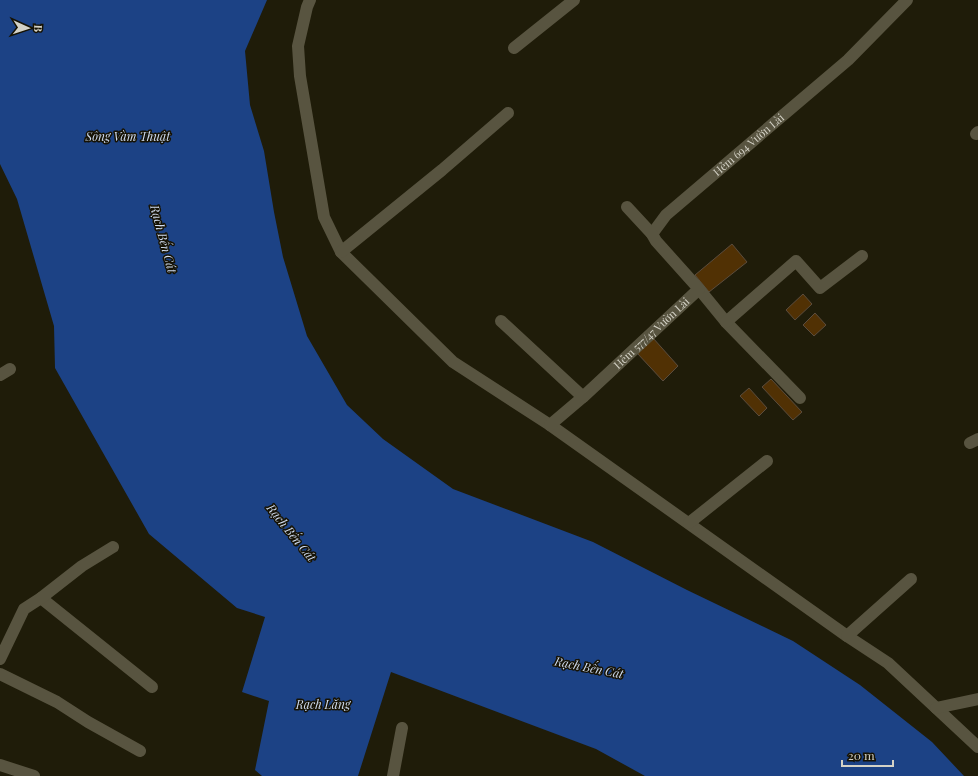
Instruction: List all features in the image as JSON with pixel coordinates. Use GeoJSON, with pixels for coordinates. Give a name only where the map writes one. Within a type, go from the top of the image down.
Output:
{"type":"FeatureCollection","features":[{"type":"Feature","properties":{"kind":"street"},"geometry":{"type":"LineString","coordinates":[[310,0],[298,46],[300,76],[324,217],[341,252],[453,362],[550,425],[847,636],[888,663],[978,747]]}},
{"type":"Feature","properties":{"kind":"street"},"geometry":{"type":"LineString","coordinates":[[514,48],[574,0]]}},
{"type":"Feature","properties":{"kind":"street","name":"Hẻm 694 Vườn Lài"},"geometry":{"type":"LineString","coordinates":[[652,234],[666,215],[848,60],[907,0]]}},
{"type":"Feature","properties":{"kind":"street"},"geometry":{"type":"LineString","coordinates":[[341,252],[442,170],[508,113]]}},
{"type":"Feature","properties":{"kind":"street","name":"Hẻm 577/47 Vườn Lài"},"geometry":{"type":"LineString","coordinates":[[550,425],[583,397],[698,288],[656,241],[652,234],[627,208]]}},
{"type":"Feature","properties":{"kind":"street"},"geometry":{"type":"LineString","coordinates":[[726,322],[796,261],[820,288],[862,256]]}},
{"type":"Feature","properties":{"kind":"street"},"geometry":{"type":"LineString","coordinates":[[698,288],[726,322],[800,398]]}},
{"type":"Feature","properties":{"kind":"street"},"geometry":{"type":"LineString","coordinates":[[501,321],[583,397]]}},
{"type":"Feature","properties":{"kind":"street"},"geometry":{"type":"LineString","coordinates":[[0,375],[10,368]]}},
{"type":"Feature","properties":{"kind":"street"},"geometry":{"type":"LineString","coordinates":[[689,523],[767,461]]}},
{"type":"Feature","properties":{"kind":"street"},"geometry":{"type":"LineString","coordinates":[[0,659],[24,609],[41,598],[82,566],[113,547]]}},
{"type":"Feature","properties":{"kind":"street"},"geometry":{"type":"LineString","coordinates":[[847,636],[911,579]]}},
{"type":"Feature","properties":{"kind":"street"},"geometry":{"type":"LineString","coordinates":[[41,598],[152,687]]}},
{"type":"Feature","properties":{"kind":"street"},"geometry":{"type":"LineString","coordinates":[[0,674],[57,702],[88,722],[140,751]]}},
{"type":"Feature","properties":{"kind":"street"},"geometry":{"type":"LineString","coordinates":[[936,708],[978,699]]}},
{"type":"Feature","properties":{"kind":"street"},"geometry":{"type":"LineString","coordinates":[[393,776],[402,728]]}},
{"type":"Feature","properties":{"kind":"street"},"geometry":{"type":"LineString","coordinates":[[0,765],[34,776]]}},
{"type":"Feature","properties":{"kind":"water","name":"Sông Vàm Thuật"},"geometry":{"type":"Polygon","coordinates":[[[0,0],[267,0],[245,51],[250,105],[264,151],[283,257],[307,336],[347,405],[383,439],[453,489],[593,542],[687,590],[793,641],[860,685],[932,742],[964,776],[645,776],[596,749],[391,672],[358,776],[262,776],[255,770],[269,701],[242,692],[265,617],[237,608],[149,534],[55,368],[54,326],[17,199],[0,164],[0,0]]]}},
{"type":"Feature","properties":{"kind":"building"},"geometry":{"type":"Polygon","coordinates":[[[732,244],[747,262],[709,292],[695,275],[732,244]]]}},
{"type":"Feature","properties":{"kind":"building"},"geometry":{"type":"Polygon","coordinates":[[[803,294],[812,304],[795,320],[786,310],[803,294]]]}},
{"type":"Feature","properties":{"kind":"building"},"geometry":{"type":"Polygon","coordinates":[[[815,313],[826,325],[814,336],[803,325],[815,313]]]}},
{"type":"Feature","properties":{"kind":"building"},"geometry":{"type":"Polygon","coordinates":[[[653,338],[678,366],[663,381],[637,353],[653,338]]]}},
{"type":"Feature","properties":{"kind":"building"},"geometry":{"type":"Polygon","coordinates":[[[771,379],[802,412],[793,420],[762,387],[771,379]]]}},
{"type":"Feature","properties":{"kind":"building"},"geometry":{"type":"Polygon","coordinates":[[[749,388],[767,408],[759,416],[740,396],[749,388]]]}},
{"type":"Feature","properties":{"kind":"water label","name":"Rạch Bến Cát"},"geometry":{"type":"Point","coordinates":[163,239]}},
{"type":"Feature","properties":{"kind":"water label","name":"Rạch Bến Cát"},"geometry":{"type":"Point","coordinates":[291,533]}},
{"type":"Feature","properties":{"kind":"water label","name":"Rạch Bến Cát"},"geometry":{"type":"Point","coordinates":[589,668]}},
{"type":"Feature","properties":{"kind":"water label","name":"Rạch Lăng"},"geometry":{"type":"Point","coordinates":[323,705]}}]}
